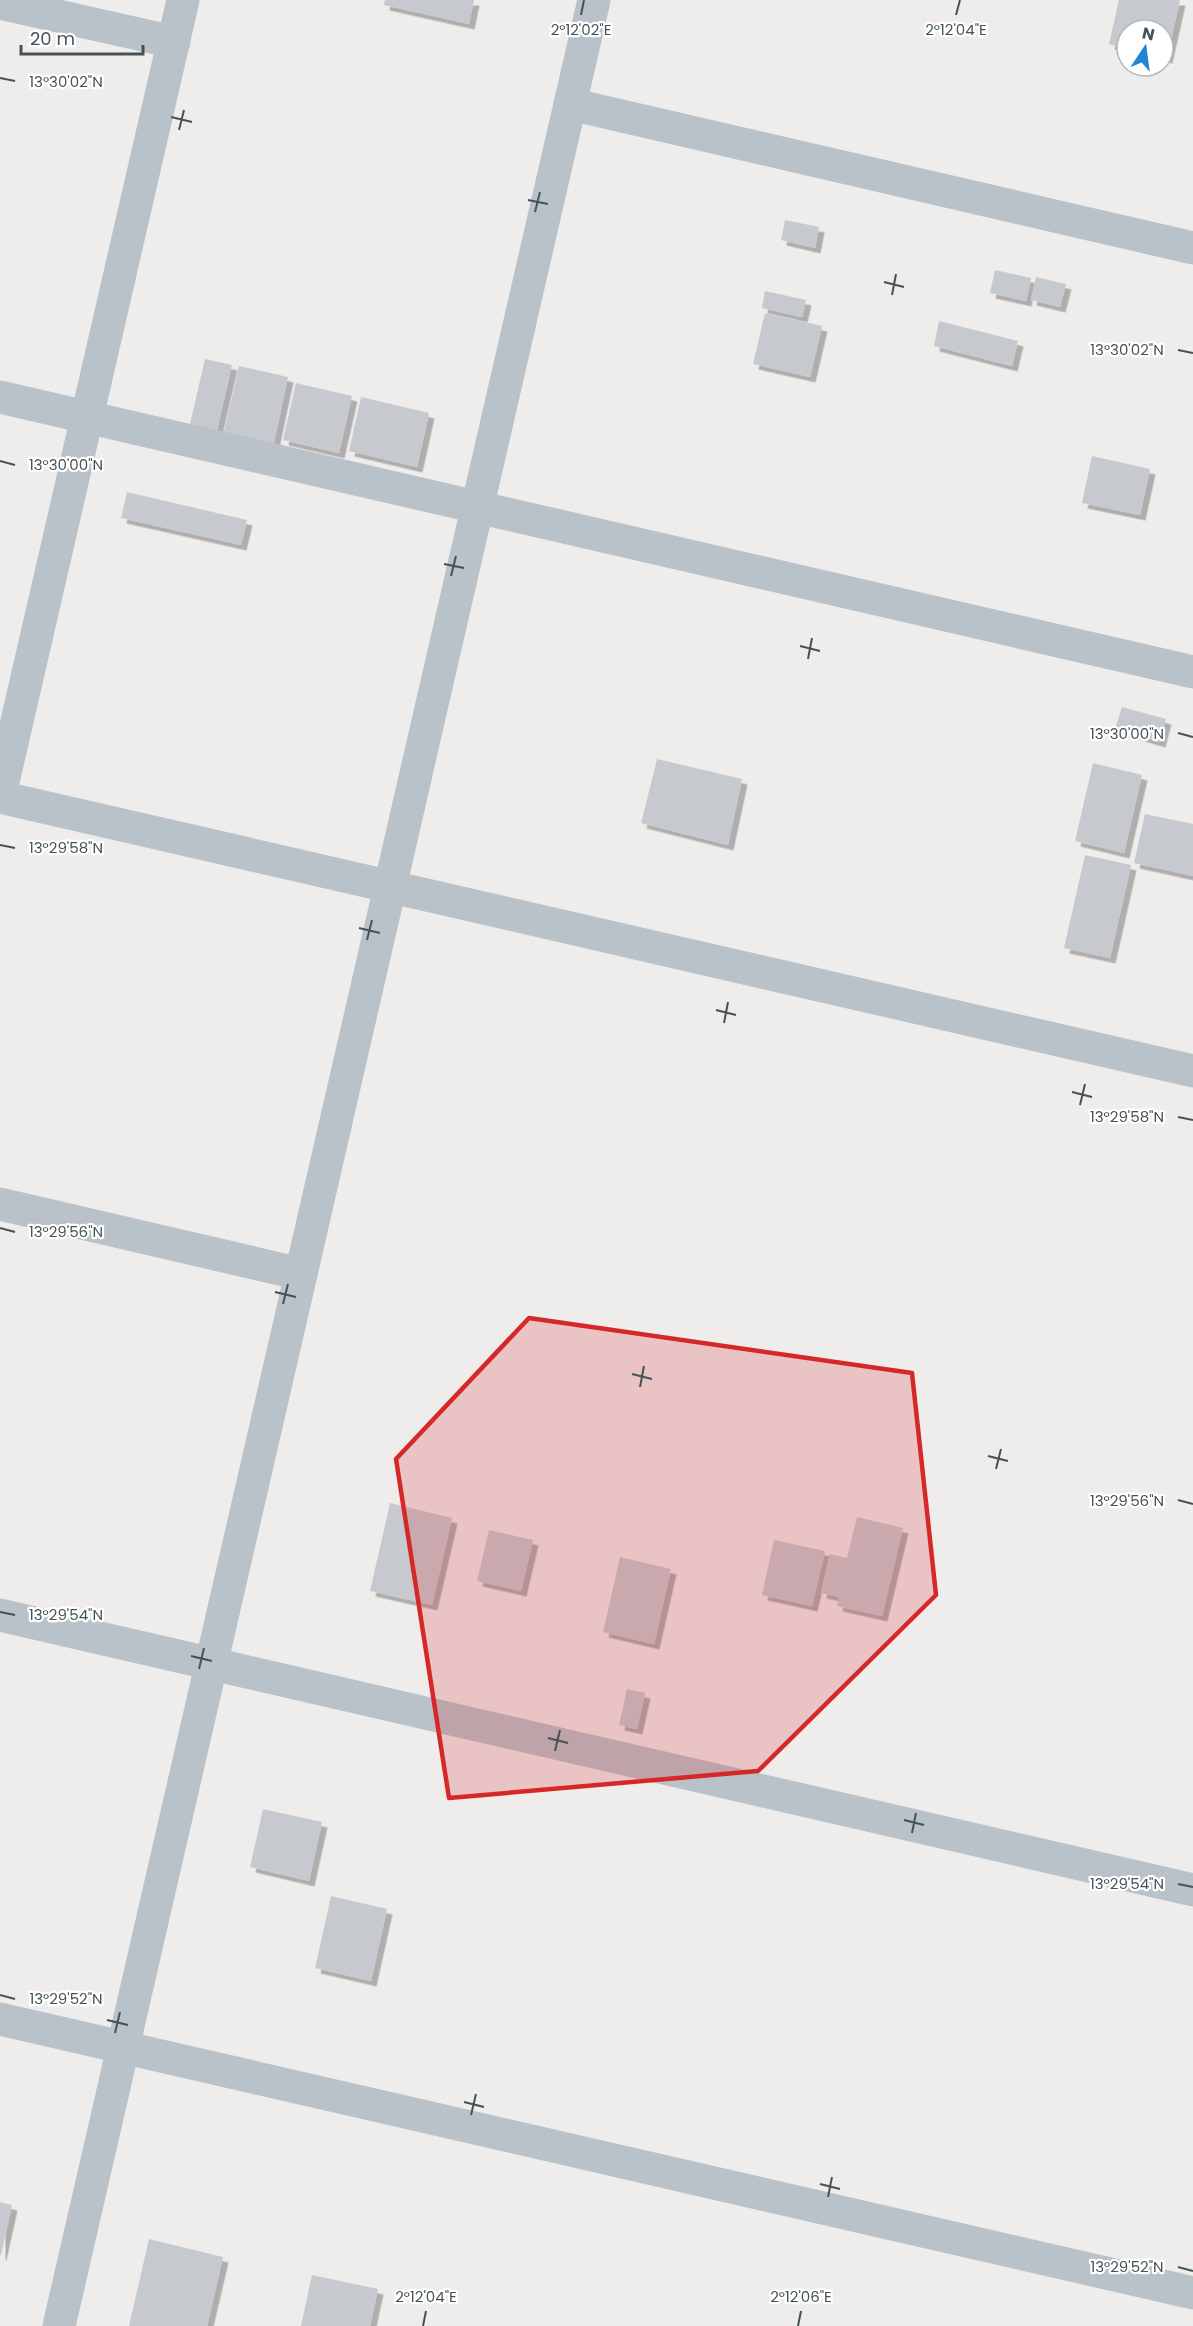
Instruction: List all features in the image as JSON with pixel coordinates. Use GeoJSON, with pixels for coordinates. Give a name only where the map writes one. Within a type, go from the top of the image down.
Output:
{"type":"FeatureCollection","features":[{"type":"Feature","properties":{"kind":"street"},"geometry":{"type":"LineString","coordinates":[[183,0],[0,796],[1193,1071]]}},
{"type":"Feature","properties":{"kind":"street"},"geometry":{"type":"LineString","coordinates":[[58,2326],[594,0]]}},
{"type":"Feature","properties":{"kind":"street"},"geometry":{"type":"LineString","coordinates":[[0,3],[174,42]]}},
{"type":"Feature","properties":{"kind":"street"},"geometry":{"type":"LineString","coordinates":[[570,104],[1193,248]]}},
{"type":"Feature","properties":{"kind":"street"},"geometry":{"type":"LineString","coordinates":[[0,397],[1193,672]]}},
{"type":"Feature","properties":{"kind":"street"},"geometry":{"type":"LineString","coordinates":[[0,1204],[301,1274]]}},
{"type":"Feature","properties":{"kind":"street"},"geometry":{"type":"LineString","coordinates":[[0,1615],[1193,1890]]}},
{"type":"Feature","properties":{"kind":"street"},"geometry":{"type":"LineString","coordinates":[[0,2019],[1193,2293]]}},
{"type":"Feature","properties":{"kind":"highlighted area"},"geometry":{"type":"Polygon","coordinates":[[[529,1318],[912,1373],[936,1595],[758,1771],[449,1798],[396,1459],[529,1318]]]}},
{"type":"Feature","properties":{"kind":"building"},"geometry":{"type":"Polygon","coordinates":[[[385,0],[474,0],[469,24],[384,5],[385,0]]]}},
{"type":"Feature","properties":{"kind":"building"},"geometry":{"type":"Polygon","coordinates":[[[1119,0],[1180,0],[1175,22],[1175,18],[1115,18],[1115,46],[1109,44],[1119,0]]]}},
{"type":"Feature","properties":{"kind":"building"},"geometry":{"type":"Polygon","coordinates":[[[785,220],[819,227],[815,248],[781,240],[785,220]]]}},
{"type":"Feature","properties":{"kind":"building"},"geometry":{"type":"Polygon","coordinates":[[[995,270],[1031,278],[1026,301],[990,293],[995,270]]]}},
{"type":"Feature","properties":{"kind":"building"},"geometry":{"type":"Polygon","coordinates":[[[1036,277],[1066,284],[1060,307],[1031,300],[1036,277]]]}},
{"type":"Feature","properties":{"kind":"building"},"geometry":{"type":"Polygon","coordinates":[[[765,291],[806,300],[802,317],[762,308],[765,291]]]}},
{"type":"Feature","properties":{"kind":"building"},"geometry":{"type":"Polygon","coordinates":[[[765,313],[822,326],[810,377],[753,364],[765,313]]]}},
{"type":"Feature","properties":{"kind":"building"},"geometry":{"type":"Polygon","coordinates":[[[939,321],[1018,341],[1012,366],[934,346],[939,321]]]}},
{"type":"Feature","properties":{"kind":"building"},"geometry":{"type":"Polygon","coordinates":[[[205,359],[232,365],[216,434],[189,428],[205,359]]]}},
{"type":"Feature","properties":{"kind":"building"},"geometry":{"type":"Polygon","coordinates":[[[239,366],[288,377],[273,447],[223,436],[239,366]]]}},
{"type":"Feature","properties":{"kind":"building"},"geometry":{"type":"Polygon","coordinates":[[[296,383],[352,396],[339,453],[283,440],[296,383]]]}},
{"type":"Feature","properties":{"kind":"building"},"geometry":{"type":"Polygon","coordinates":[[[361,397],[429,413],[417,467],[349,451],[361,397]]]}},
{"type":"Feature","properties":{"kind":"building"},"geometry":{"type":"Polygon","coordinates":[[[1092,456],[1150,469],[1140,515],[1082,503],[1092,456]]]}},
{"type":"Feature","properties":{"kind":"building"},"geometry":{"type":"Polygon","coordinates":[[[127,492],[247,520],[241,545],[121,518],[127,492]]]}},
{"type":"Feature","properties":{"kind":"building"},"geometry":{"type":"Polygon","coordinates":[[[1122,707],[1166,719],[1160,742],[1115,729],[1122,707]]]}},
{"type":"Feature","properties":{"kind":"building"},"geometry":{"type":"Polygon","coordinates":[[[657,759],[742,779],[728,845],[641,823],[657,759]]]}},
{"type":"Feature","properties":{"kind":"building"},"geometry":{"type":"Polygon","coordinates":[[[1093,763],[1142,775],[1124,853],[1075,841],[1093,763]]]}},
{"type":"Feature","properties":{"kind":"building"},"geometry":{"type":"Polygon","coordinates":[[[1145,814],[1193,824],[1193,876],[1134,863],[1145,814]]]}},
{"type":"Feature","properties":{"kind":"building"},"geometry":{"type":"Polygon","coordinates":[[[1085,855],[1131,865],[1110,958],[1064,948],[1085,855]]]}},
{"type":"Feature","properties":{"kind":"building"},"geometry":{"type":"Polygon","coordinates":[[[390,1503],[452,1518],[432,1605],[370,1591],[390,1503]]]}},
{"type":"Feature","properties":{"kind":"building"},"geometry":{"type":"Polygon","coordinates":[[[857,1517],[903,1528],[882,1616],[837,1606],[839,1597],[821,1593],[830,1554],[847,1558],[857,1517]]]}},
{"type":"Feature","properties":{"kind":"building"},"geometry":{"type":"Polygon","coordinates":[[[489,1530],[533,1540],[521,1591],[477,1581],[489,1530]]]}},
{"type":"Feature","properties":{"kind":"building"},"geometry":{"type":"Polygon","coordinates":[[[774,1540],[825,1551],[812,1606],[762,1595],[774,1540]]]}},
{"type":"Feature","properties":{"kind":"building"},"geometry":{"type":"Polygon","coordinates":[[[620,1557],[671,1569],[654,1644],[603,1632],[620,1557]]]}},
{"type":"Feature","properties":{"kind":"building"},"geometry":{"type":"Polygon","coordinates":[[[627,1689],[645,1693],[637,1729],[619,1725],[627,1689]]]}},
{"type":"Feature","properties":{"kind":"building"},"geometry":{"type":"Polygon","coordinates":[[[263,1809],[322,1822],[309,1881],[250,1867],[263,1809]]]}},
{"type":"Feature","properties":{"kind":"building"},"geometry":{"type":"Polygon","coordinates":[[[331,1896],[387,1909],[371,1981],[315,1968],[331,1896]]]}},
{"type":"Feature","properties":{"kind":"building"},"geometry":{"type":"Polygon","coordinates":[[[0,2202],[12,2205],[1,2255],[0,2255],[0,2202]]]}},
{"type":"Feature","properties":{"kind":"building"},"geometry":{"type":"Polygon","coordinates":[[[149,2239],[223,2257],[207,2326],[129,2326],[149,2239]]]}},
{"type":"Feature","properties":{"kind":"building"},"geometry":{"type":"Polygon","coordinates":[[[312,2275],[378,2289],[370,2326],[301,2326],[312,2275]]]}}]}
